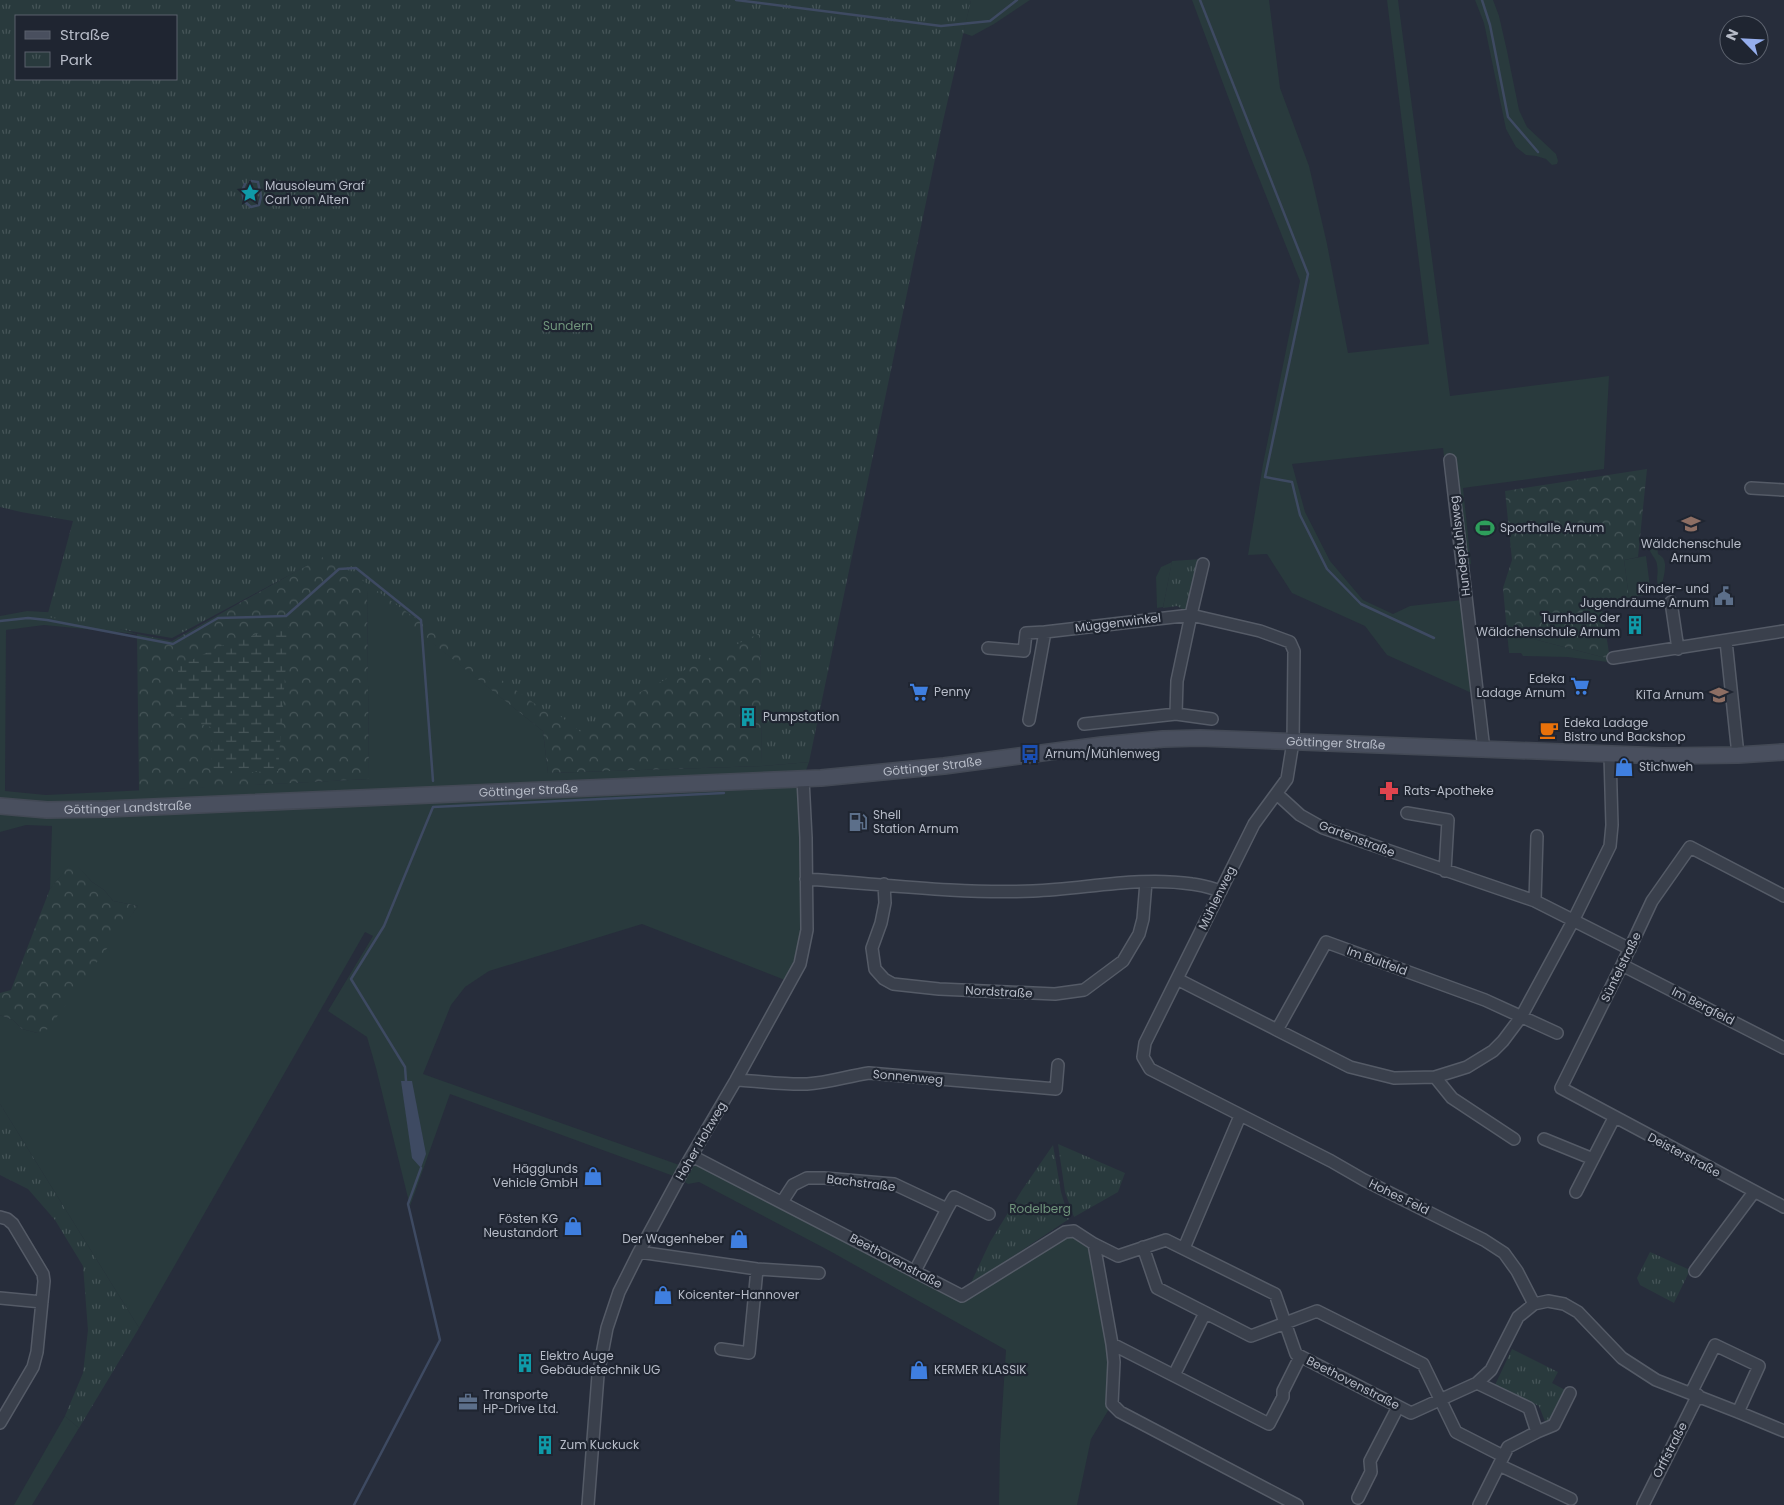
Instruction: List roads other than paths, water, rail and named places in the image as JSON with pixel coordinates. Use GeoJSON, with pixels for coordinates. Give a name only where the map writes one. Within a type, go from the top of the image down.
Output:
{"type":"FeatureCollection","features":[{"type":"Feature","properties":{"kind":"street","name":"Hundepfuhlsweg"},"geometry":{"type":"LineString","coordinates":[[1450,460],[1484,750]]}},
{"type":"Feature","properties":{"kind":"street"},"geometry":{"type":"LineString","coordinates":[[1751,488],[1784,490]]}},
{"type":"Feature","properties":{"kind":"street"},"geometry":{"type":"LineString","coordinates":[[1176,714],[1177,681],[1203,564]]}},
{"type":"Feature","properties":{"kind":"street"},"geometry":{"type":"LineString","coordinates":[[1671,602],[1678,649]]}},
{"type":"Feature","properties":{"kind":"street","name":"Müggenwinkel"},"geometry":{"type":"LineString","coordinates":[[1024,651],[1026,633],[1191,614],[1260,631],[1290,642],[1294,651],[1293,742]]}},
{"type":"Feature","properties":{"kind":"street"},"geometry":{"type":"LineString","coordinates":[[1613,658],[1784,631]]}},
{"type":"Feature","properties":{"kind":"street"},"geometry":{"type":"LineString","coordinates":[[1029,720],[1045,632]]}},
{"type":"Feature","properties":{"kind":"street"},"geometry":{"type":"LineString","coordinates":[[1726,641],[1738,755]]}},
{"type":"Feature","properties":{"kind":"street"},"geometry":{"type":"LineString","coordinates":[[988,648],[1041,653]]}},
{"type":"Feature","properties":{"kind":"street"},"geometry":{"type":"LineString","coordinates":[[1084,724],[1176,714],[1212,719]]}},
{"type":"Feature","properties":{"kind":"street","name":"Göttinger Straße"},"geometry":{"type":"LineString","coordinates":[[254,803],[804,779],[936,767],[1102,745],[1164,739],[1200,738],[1610,755],[1738,755],[1784,752]]}},
{"type":"Feature","properties":{"kind":"street","name":"Mühlenweg"},"geometry":{"type":"LineString","coordinates":[[1143,1058],[1145,1043],[1254,824],[1287,779],[1293,742]]}},
{"type":"Feature","properties":{"kind":"street"},"geometry":{"type":"LineString","coordinates":[[1177,979],[1350,1067],[1394,1078],[1435,1077],[1466,1067],[1480,1060],[1504,1041],[1521,1017],[1573,921],[1610,846],[1612,825],[1610,755]]}},
{"type":"Feature","properties":{"kind":"street","name":"Hoher Holzweg"},"geometry":{"type":"LineString","coordinates":[[588,1505],[598,1375],[607,1328],[619,1292],[639,1252],[800,964],[807,930],[804,779]]}},
{"type":"Feature","properties":{"kind":"street","name":"Gartenstraße"},"geometry":{"type":"LineString","coordinates":[[1277,794],[1300,815],[1323,828],[1535,901],[1630,949]]}},
{"type":"Feature","properties":{"kind":"street","name":"Göttinger Landstraße"},"geometry":{"type":"LineString","coordinates":[[0,806],[47,810],[107,810],[254,803]]}},
{"type":"Feature","properties":{"kind":"street"},"geometry":{"type":"LineString","coordinates":[[1407,813],[1448,820],[1445,871]]}},
{"type":"Feature","properties":{"kind":"street"},"geometry":{"type":"LineString","coordinates":[[1535,901],[1537,836]]}},
{"type":"Feature","properties":{"kind":"street","name":"Süntelstraße"},"geometry":{"type":"LineString","coordinates":[[1564,1090],[1561,1088],[1652,901],[1690,848],[1784,896]]}},
{"type":"Feature","properties":{"kind":"street"},"geometry":{"type":"LineString","coordinates":[[806,879],[884,884],[943,891],[1033,891],[1146,882],[1191,884],[1221,891]]}},
{"type":"Feature","properties":{"kind":"street","name":"Nordstraße"},"geometry":{"type":"LineString","coordinates":[[884,884],[885,903],[881,923],[872,948],[875,969],[884,979],[893,984],[939,989],[1055,994],[1084,990],[1123,961],[1139,934],[1143,919],[1146,882]]}},
{"type":"Feature","properties":{"kind":"street","name":"Im Bultfeld"},"geometry":{"type":"LineString","coordinates":[[1277,1030],[1326,942],[1485,1000],[1557,1033]]}},
{"type":"Feature","properties":{"kind":"street","name":"Im Bergfeld"},"geometry":{"type":"LineString","coordinates":[[1622,965],[1784,1048]]}},
{"type":"Feature","properties":{"kind":"street","name":"Hohes Feld"},"geometry":{"type":"LineString","coordinates":[[1143,1058],[1150,1069],[1484,1240],[1504,1253],[1517,1271],[1534,1304]]}},
{"type":"Feature","properties":{"kind":"street","name":"Sonnenweg"},"geometry":{"type":"LineString","coordinates":[[736,1080],[806,1084],[828,1082],[848,1076],[869,1073],[1056,1090],[1058,1065]]}},
{"type":"Feature","properties":{"kind":"street"},"geometry":{"type":"LineString","coordinates":[[1435,1077],[1452,1098],[1514,1139]]}},
{"type":"Feature","properties":{"kind":"street","name":"Deisterstraße"},"geometry":{"type":"LineString","coordinates":[[1564,1090],[1784,1207]]}},
{"type":"Feature","properties":{"kind":"street"},"geometry":{"type":"LineString","coordinates":[[1184,1248],[1240,1116]]}},
{"type":"Feature","properties":{"kind":"street"},"geometry":{"type":"LineString","coordinates":[[1576,1192],[1614,1118]]}},
{"type":"Feature","properties":{"kind":"street"},"geometry":{"type":"LineString","coordinates":[[1544,1139],[1593,1159]]}},
{"type":"Feature","properties":{"kind":"street","name":"Beethovenstraße"},"geometry":{"type":"LineString","coordinates":[[692,1156],[962,1296],[1065,1232],[1074,1231],[1118,1256],[1143,1246],[1166,1240],[1275,1294],[1296,1354],[1411,1413],[1477,1383],[1491,1370],[1518,1317],[1534,1304]]}},
{"type":"Feature","properties":{"kind":"street","name":"Bachstraße"},"geometry":{"type":"LineString","coordinates":[[782,1202],[793,1185],[807,1178],[824,1178],[894,1184],[947,1209]]}},
{"type":"Feature","properties":{"kind":"street"},"geometry":{"type":"LineString","coordinates":[[1695,1271],[1754,1192]]}},
{"type":"Feature","properties":{"kind":"street"},"geometry":{"type":"LineString","coordinates":[[915,1271],[954,1197],[989,1214]]}},
{"type":"Feature","properties":{"kind":"street"},"geometry":{"type":"LineString","coordinates":[[0,1217],[13,1224],[43,1274],[44,1281],[37,1352],[33,1367],[0,1423]]}},
{"type":"Feature","properties":{"kind":"street"},"geometry":{"type":"LineString","coordinates":[[1094,1244],[1112,1344],[1114,1362],[1112,1404],[1120,1412],[1297,1505]]}},
{"type":"Feature","properties":{"kind":"street"},"geometry":{"type":"LineString","coordinates":[[1143,1246],[1157,1288],[1251,1336],[1317,1311],[1423,1364],[1456,1432],[1501,1460],[1571,1499]]}},
{"type":"Feature","properties":{"kind":"street"},"geometry":{"type":"LineString","coordinates":[[639,1252],[757,1269],[819,1273]]}},
{"type":"Feature","properties":{"kind":"street"},"geometry":{"type":"LineString","coordinates":[[721,1349],[749,1353],[757,1269]]}},
{"type":"Feature","properties":{"kind":"street"},"geometry":{"type":"LineString","coordinates":[[0,1298],[42,1302]]}},
{"type":"Feature","properties":{"kind":"street"},"geometry":{"type":"LineString","coordinates":[[1534,1304],[1548,1301],[1564,1304],[1578,1312],[1622,1358],[1656,1380],[1784,1431]]}},
{"type":"Feature","properties":{"kind":"street"},"geometry":{"type":"LineString","coordinates":[[1174,1375],[1205,1313]]}},
{"type":"Feature","properties":{"kind":"street"},"geometry":{"type":"LineString","coordinates":[[1112,1344],[1270,1424],[1283,1397],[1283,1391],[1300,1357]]}},
{"type":"Feature","properties":{"kind":"street","name":"Orffstraße"},"geometry":{"type":"LineString","coordinates":[[1643,1505],[1695,1394],[1715,1345],[1759,1366],[1738,1412]]}},
{"type":"Feature","properties":{"kind":"street"},"geometry":{"type":"LineString","coordinates":[[1477,1383],[1529,1408],[1537,1432]]}},
{"type":"Feature","properties":{"kind":"street"},"geometry":{"type":"LineString","coordinates":[[1479,1505],[1508,1447],[1554,1425],[1570,1393]]}},
{"type":"Feature","properties":{"kind":"street"},"geometry":{"type":"LineString","coordinates":[[1358,1498],[1371,1472],[1370,1461],[1398,1407]]}},
{"type":"Feature","properties":{"kind":"water"},"geometry":{"type":"Polygon","coordinates":[[[401,1081],[412,1081],[426,1154],[421,1168],[412,1158],[401,1081]]]}},
{"type":"Feature","properties":{"kind":"waterway"},"geometry":{"type":"LineString","coordinates":[[736,0],[941,26],[990,21],[1017,0]]}},
{"type":"Feature","properties":{"kind":"waterway"},"geometry":{"type":"LineString","coordinates":[[1200,0],[1308,274],[1265,477],[1292,482],[1300,515],[1327,569],[1361,604],[1434,638]]}},
{"type":"Feature","properties":{"kind":"waterway"},"geometry":{"type":"LineString","coordinates":[[1482,0],[1490,25],[1508,117],[1538,152]]}},
{"type":"Feature","properties":{"kind":"waterway"},"geometry":{"type":"LineString","coordinates":[[245,184],[242,191],[244,201],[251,207],[259,205],[261,197],[258,182],[251,181]]}},
{"type":"Feature","properties":{"kind":"waterway"},"geometry":{"type":"LineString","coordinates":[[0,621],[28,618],[47,620],[173,644],[218,618],[286,616],[339,569],[356,568],[421,620],[433,781]]}},
{"type":"Feature","properties":{"kind":"waterway"},"geometry":{"type":"LineString","coordinates":[[406,1081],[405,1067],[351,979],[384,926],[433,807],[724,793]]}},
{"type":"Feature","properties":{"kind":"waterway"},"geometry":{"type":"LineString","coordinates":[[354,1505],[440,1340],[408,1204],[421,1168]]}},
{"type":"Feature","properties":{"kind":"place","name":"Mausoleum Graf Carl von Alten"},"geometry":{"type":"Point","coordinates":[250,193]}},
{"type":"Feature","properties":{"kind":"place","name":"Wäldchenschule Arnum"},"geometry":{"type":"Point","coordinates":[1691,524]}},
{"type":"Feature","properties":{"kind":"place","name":"Sporthalle Arnum"},"geometry":{"type":"Point","coordinates":[1485,528]}},
{"type":"Feature","properties":{"kind":"place","name":"Kinder- und Jugendräume Arnum"},"geometry":{"type":"Point","coordinates":[1724,596]}},
{"type":"Feature","properties":{"kind":"place","name":"Turnhalle der Wäldchenschule Arnum"},"geometry":{"type":"Point","coordinates":[1635,625]}},
{"type":"Feature","properties":{"kind":"place","name":"Edeka Ladage Arnum"},"geometry":{"type":"Point","coordinates":[1580,686]}},
{"type":"Feature","properties":{"kind":"place","name":"Penny"},"geometry":{"type":"Point","coordinates":[919,692]}},
{"type":"Feature","properties":{"kind":"place","name":"KiTa Arnum"},"geometry":{"type":"Point","coordinates":[1719,695]}},
{"type":"Feature","properties":{"kind":"place","name":"Pumpstation"},"geometry":{"type":"Point","coordinates":[748,717]}},
{"type":"Feature","properties":{"kind":"place","name":"Edeka Ladage Bistro und Backshop"},"geometry":{"type":"Point","coordinates":[1549,730]}},
{"type":"Feature","properties":{"kind":"place","name":"Arnum/Mühlenweg"},"geometry":{"type":"Point","coordinates":[1030,754]}},
{"type":"Feature","properties":{"kind":"place","name":"Stichweh"},"geometry":{"type":"Point","coordinates":[1624,767]}},
{"type":"Feature","properties":{"kind":"place","name":"Rats-Apotheke"},"geometry":{"type":"Point","coordinates":[1389,791]}},
{"type":"Feature","properties":{"kind":"place","name":"Shell Station Arnum"},"geometry":{"type":"Point","coordinates":[858,822]}},
{"type":"Feature","properties":{"kind":"place","name":"Hägglunds Vehicle GmbH"},"geometry":{"type":"Point","coordinates":[593,1176]}},
{"type":"Feature","properties":{"kind":"place","name":"Fösten KG Neustandort"},"geometry":{"type":"Point","coordinates":[573,1226]}},
{"type":"Feature","properties":{"kind":"place","name":"Der Wagenheber"},"geometry":{"type":"Point","coordinates":[739,1239]}},
{"type":"Feature","properties":{"kind":"place","name":"Koicenter-Hannover"},"geometry":{"type":"Point","coordinates":[663,1295]}},
{"type":"Feature","properties":{"kind":"place","name":"Elektro Auge Gebäudetechnik UG"},"geometry":{"type":"Point","coordinates":[525,1363]}},
{"type":"Feature","properties":{"kind":"place","name":"KERMER KLASSIK"},"geometry":{"type":"Point","coordinates":[919,1370]}},
{"type":"Feature","properties":{"kind":"place","name":"Transporte HP-Drive Ltd."},"geometry":{"type":"Point","coordinates":[468,1402]}},
{"type":"Feature","properties":{"kind":"place","name":"Zum Kuckuck"},"geometry":{"type":"Point","coordinates":[545,1445]}},
{"type":"Feature","properties":{"kind":"park label","name":"Sundern"},"geometry":{"type":"Point","coordinates":[568,326]}},
{"type":"Feature","properties":{"kind":"park label","name":"Rodelberg"},"geometry":{"type":"Point","coordinates":[1040,1209]}}]}
